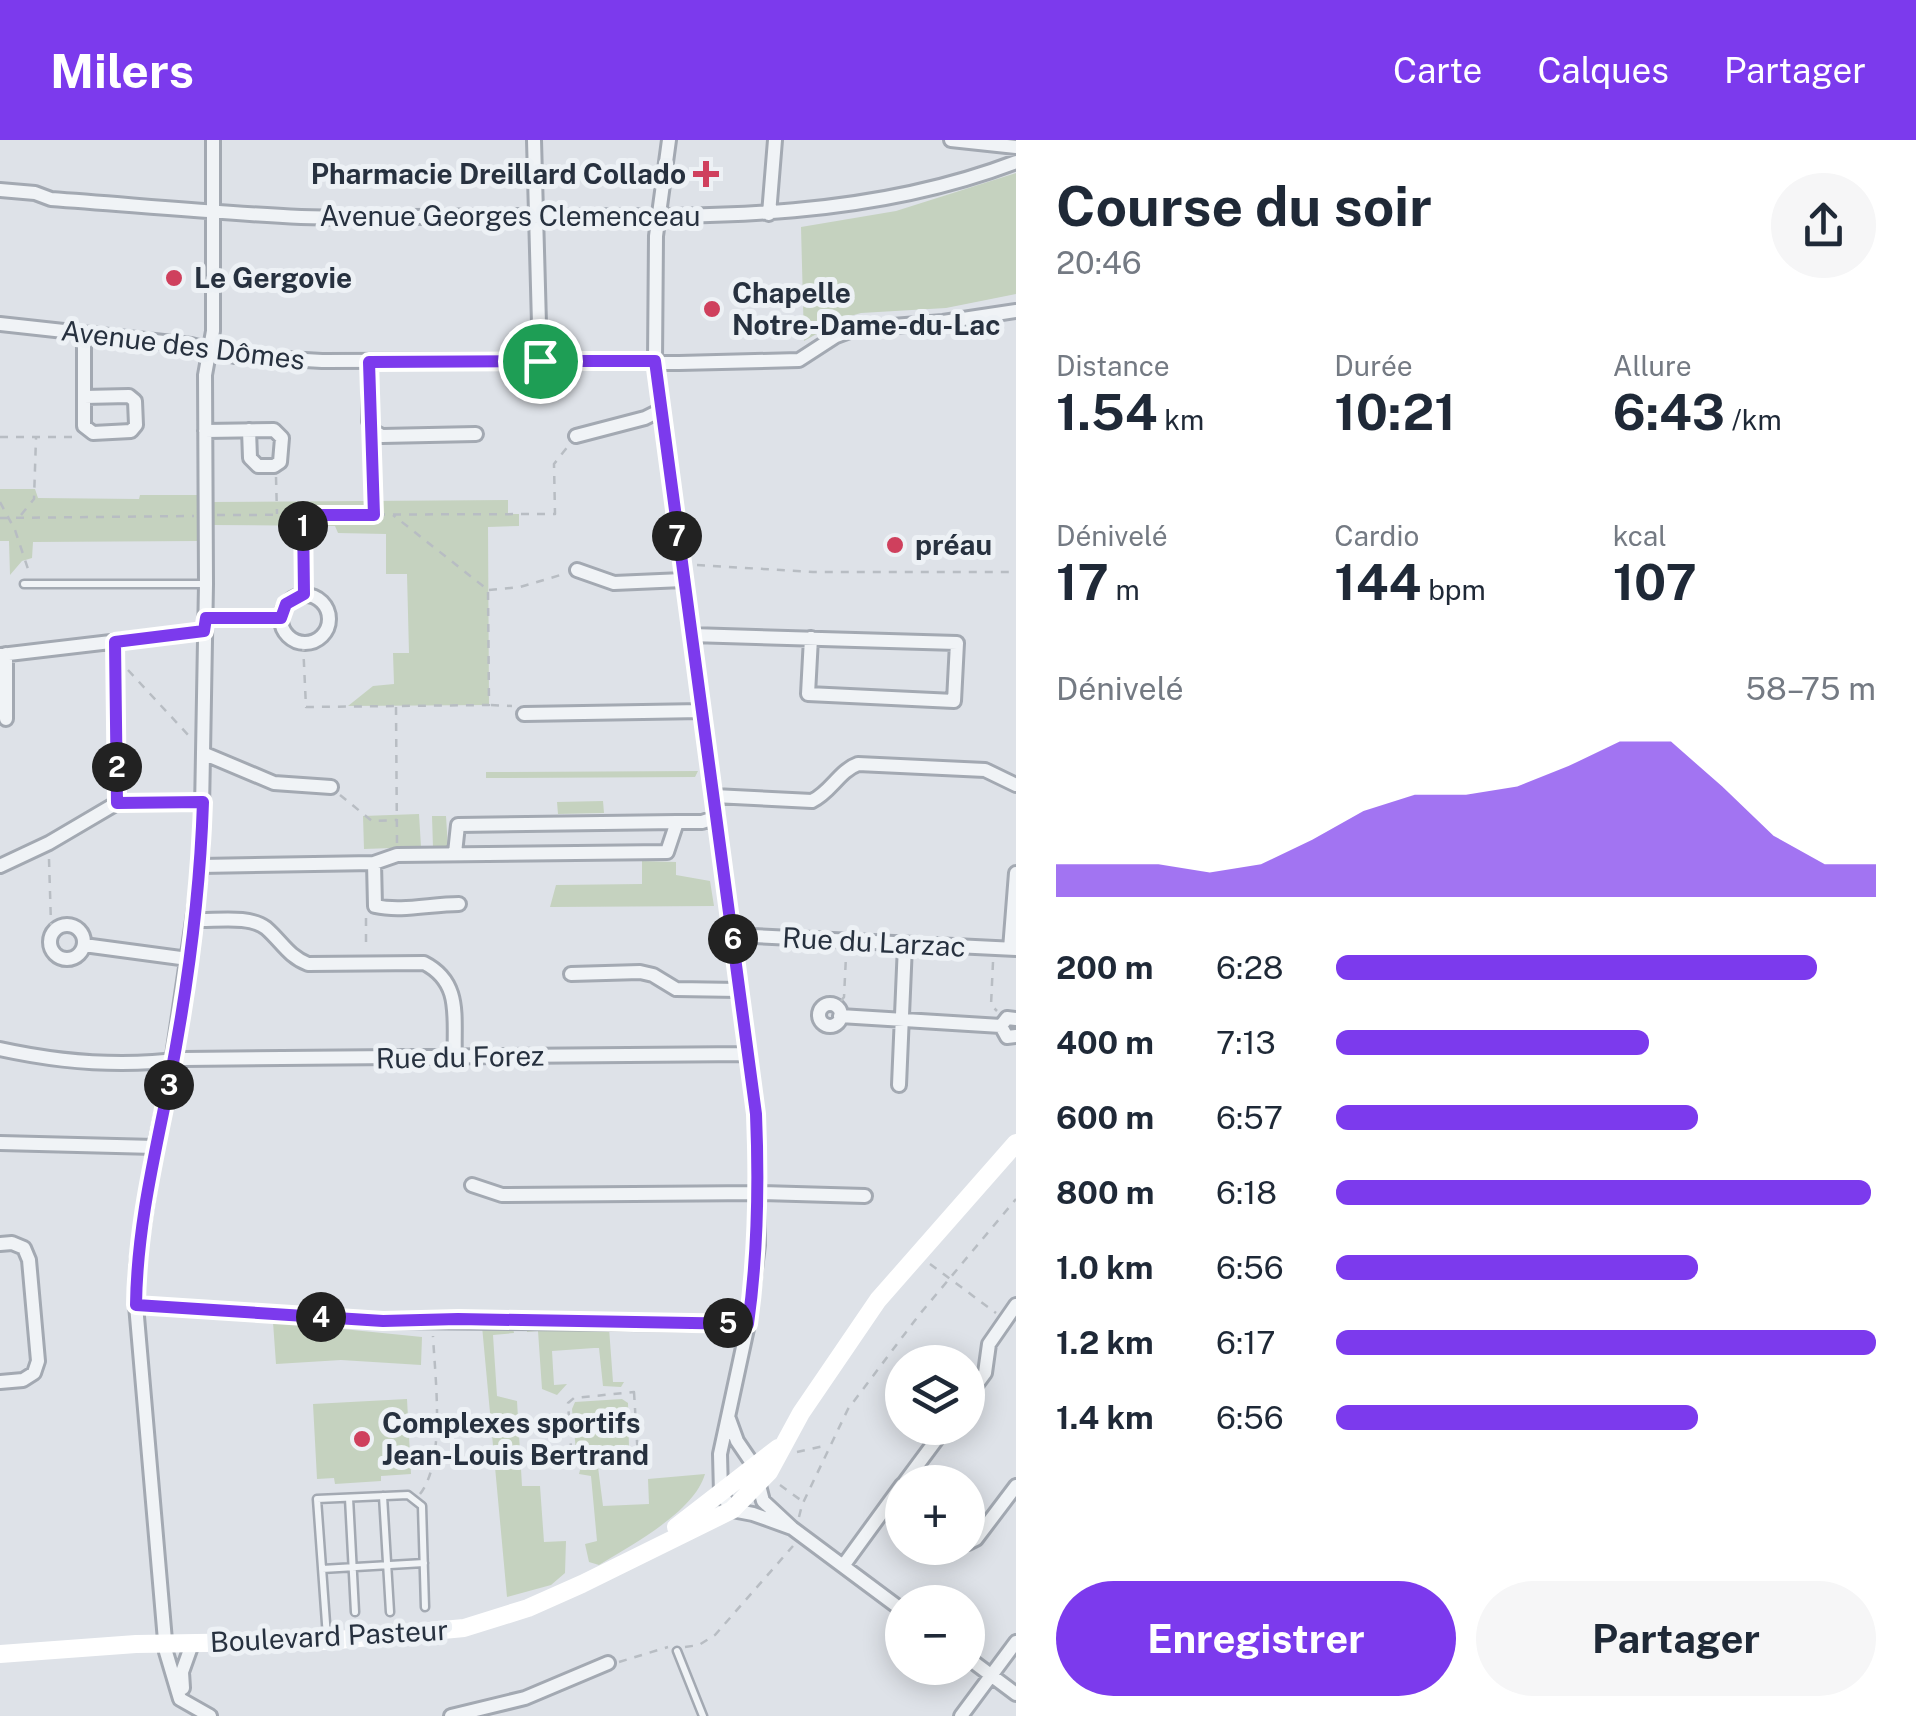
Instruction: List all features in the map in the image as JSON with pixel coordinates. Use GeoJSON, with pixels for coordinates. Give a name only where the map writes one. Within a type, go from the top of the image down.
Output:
{"type":"FeatureCollection","features":[{"type":"Feature","properties":{"kind":"main road","name":"Boulevard Pasteur"},"geometry":{"type":"LineString","coordinates":[[4,1654],[69,1647],[328,1641],[464,1628],[528,1608],[732,1510],[765,1484],[857,1330],[917,1254],[1008,1165],[1016,1144]]}},
{"type":"Feature","properties":{"kind":"main road","name":"Boulevard Pasteur"},"geometry":{"type":"LineString","coordinates":[[635,1557],[754,1466],[784,1450]]}},
{"type":"Feature","properties":{"kind":"street"},"geometry":{"type":"LineString","coordinates":[[210,1716],[180,1698],[165,1644],[136,1305],[140,1233],[173,1061],[201,866],[205,364],[210,350],[213,140]]}},
{"type":"Feature","properties":{"kind":"street"},"geometry":{"type":"LineString","coordinates":[[534,140],[540,361]]}},
{"type":"Feature","properties":{"kind":"street"},"geometry":{"type":"LineString","coordinates":[[669,140],[653,295],[655,361],[756,1114],[760,1193],[748,1324],[720,1454],[721,1493],[732,1510],[795,1530]]}},
{"type":"Feature","properties":{"kind":"street"},"geometry":{"type":"LineString","coordinates":[[769,214],[775,140]]}},
{"type":"Feature","properties":{"kind":"street"},"geometry":{"type":"LineString","coordinates":[[951,140],[1016,147]]}},
{"type":"Feature","properties":{"kind":"street","name":"Avenue Georges Clemenceau"},"geometry":{"type":"LineString","coordinates":[[0,190],[36,193],[51,199],[213,212],[376,218],[769,214],[896,198],[1016,162]]}},
{"type":"Feature","properties":{"kind":"street","name":"Avenue des Dômes"},"geometry":{"type":"LineString","coordinates":[[0,324],[235,356],[369,362],[799,360],[855,328],[943,322],[1016,311]]}},
{"type":"Feature","properties":{"kind":"street"},"geometry":{"type":"LineString","coordinates":[[84,333],[84,397],[84,426],[88,431],[131,432],[136,425],[135,401],[129,396],[84,397]]}},
{"type":"Feature","properties":{"kind":"street"},"geometry":{"type":"LineString","coordinates":[[369,362],[372,432],[382,436],[476,434]]}},
{"type":"Feature","properties":{"kind":"street"},"geometry":{"type":"LineString","coordinates":[[576,436],[661,410]]}},
{"type":"Feature","properties":{"kind":"street"},"geometry":{"type":"LineString","coordinates":[[205,431],[249,430],[274,430],[282,438],[280,462],[258,466],[250,458],[249,430]]}},
{"type":"Feature","properties":{"kind":"street"},"geometry":{"type":"LineString","coordinates":[[577,570],[614,583],[683,580]]}},
{"type":"Feature","properties":{"kind":"street"},"geometry":{"type":"LineString","coordinates":[[304,594],[320,599],[330,620],[323,635],[303,642],[286,634],[281,618],[286,604],[304,594]]}},
{"type":"Feature","properties":{"kind":"street"},"geometry":{"type":"LineString","coordinates":[[6,720],[3,654],[115,649],[205,624],[281,618]]}},
{"type":"Feature","properties":{"kind":"street"},"geometry":{"type":"LineString","coordinates":[[691,635],[811,638],[958,643],[954,701],[808,694],[811,638]]}},
{"type":"Feature","properties":{"kind":"street"},"geometry":{"type":"LineString","coordinates":[[115,649],[117,803]]}},
{"type":"Feature","properties":{"kind":"street"},"geometry":{"type":"LineString","coordinates":[[524,714],[702,712]]}},
{"type":"Feature","properties":{"kind":"street"},"geometry":{"type":"LineString","coordinates":[[204,754],[274,783],[331,787]]}},
{"type":"Feature","properties":{"kind":"street"},"geometry":{"type":"LineString","coordinates":[[714,796],[812,801],[822,796],[848,767],[858,764],[984,770],[1016,785]]}},
{"type":"Feature","properties":{"kind":"street"},"geometry":{"type":"LineString","coordinates":[[0,866],[117,803],[203,802]]}},
{"type":"Feature","properties":{"kind":"street"},"geometry":{"type":"LineString","coordinates":[[455,853],[458,826],[702,822],[718,817]]}},
{"type":"Feature","properties":{"kind":"street"},"geometry":{"type":"LineString","coordinates":[[201,866],[374,863],[397,855],[455,853],[667,852],[677,822]]}},
{"type":"Feature","properties":{"kind":"street"},"geometry":{"type":"LineString","coordinates":[[374,863],[376,906],[390,909],[458,904]]}},
{"type":"Feature","properties":{"kind":"street"},"geometry":{"type":"LineString","coordinates":[[1013,949],[1016,873]]}},
{"type":"Feature","properties":{"kind":"street"},"geometry":{"type":"LineString","coordinates":[[195,920],[248,921],[263,926],[292,957],[308,964],[424,964],[441,972],[452,988],[454,1057]]}},
{"type":"Feature","properties":{"kind":"street"},"geometry":{"type":"LineString","coordinates":[[74,927],[82,934],[84,945],[74,958],[58,957],[50,943],[57,929],[74,927]]}},
{"type":"Feature","properties":{"kind":"street","name":"Rue du Larzac"},"geometry":{"type":"LineString","coordinates":[[732,935],[1013,949]]}},
{"type":"Feature","properties":{"kind":"street"},"geometry":{"type":"LineString","coordinates":[[900,1085],[906,944]]}},
{"type":"Feature","properties":{"kind":"street"},"geometry":{"type":"LineString","coordinates":[[84,945],[188,959]]}},
{"type":"Feature","properties":{"kind":"street"},"geometry":{"type":"LineString","coordinates":[[571,974],[640,972],[653,975],[676,990],[739,990]]}},
{"type":"Feature","properties":{"kind":"street"},"geometry":{"type":"LineString","coordinates":[[838,1011],[904,1019],[1007,1022],[1004,1035],[1016,1036]]}},
{"type":"Feature","properties":{"kind":"street","name":"Rue du Forez"},"geometry":{"type":"LineString","coordinates":[[0,1049],[43,1058],[173,1061],[748,1054]]}},
{"type":"Feature","properties":{"kind":"street"},"geometry":{"type":"LineString","coordinates":[[0,1143],[155,1147]]}},
{"type":"Feature","properties":{"kind":"street"},"geometry":{"type":"LineString","coordinates":[[472,1185],[502,1195],[865,1196]]}},
{"type":"Feature","properties":{"kind":"street"},"geometry":{"type":"LineString","coordinates":[[0,1244],[24,1248],[29,1260],[38,1360],[34,1374],[23,1380],[0,1382]]}},
{"type":"Feature","properties":{"kind":"street"},"geometry":{"type":"LineString","coordinates":[[136,1305],[383,1321],[748,1324]]}},
{"type":"Feature","properties":{"kind":"street"},"geometry":{"type":"LineString","coordinates":[[985,1372],[989,1344],[1016,1305]]}},
{"type":"Feature","properties":{"kind":"street"},"geometry":{"type":"LineString","coordinates":[[728,1418],[736,1441],[765,1484],[763,1501],[885,1597]]}},
{"type":"Feature","properties":{"kind":"street"},"geometry":{"type":"LineString","coordinates":[[720,1454],[736,1441]]}},
{"type":"Feature","properties":{"kind":"street"},"geometry":{"type":"LineString","coordinates":[[985,1527],[1016,1486]]}},
{"type":"Feature","properties":{"kind":"street"},"geometry":{"type":"LineString","coordinates":[[843,1566],[885,1516]]}},
{"type":"Feature","properties":{"kind":"street"},"geometry":{"type":"LineString","coordinates":[[961,1716],[1016,1642]]}},
{"type":"Feature","properties":{"kind":"street"},"geometry":{"type":"LineString","coordinates":[[189,1704],[181,1682],[192,1644]]}},
{"type":"Feature","properties":{"kind":"street"},"geometry":{"type":"LineString","coordinates":[[451,1716],[526,1698],[608,1663]]}},
{"type":"Feature","properties":{"kind":"street"},"geometry":{"type":"LineString","coordinates":[[985,1671],[1016,1694]]}},
{"type":"Feature","properties":{"kind":"lane"},"geometry":{"type":"LineString","coordinates":[[28,584],[206,584]]}},
{"type":"Feature","properties":{"kind":"lane"},"geometry":{"type":"LineString","coordinates":[[328,1641],[316,1499],[408,1495],[422,1506],[425,1607]]}},
{"type":"Feature","properties":{"kind":"lane"},"geometry":{"type":"LineString","coordinates":[[383,1496],[390,1612]]}},
{"type":"Feature","properties":{"kind":"lane"},"geometry":{"type":"LineString","coordinates":[[350,1498],[356,1612]]}},
{"type":"Feature","properties":{"kind":"lane"},"geometry":{"type":"LineString","coordinates":[[322,1569],[424,1563]]}},
{"type":"Feature","properties":{"kind":"lane"},"geometry":{"type":"LineString","coordinates":[[677,1651],[703,1716]]}},
{"type":"Feature","properties":{"kind":"path"},"geometry":{"type":"LineString","coordinates":[[0,437],[83,437],[88,431]]}},
{"type":"Feature","properties":{"kind":"path"},"geometry":{"type":"LineString","coordinates":[[372,432],[374,515]]}},
{"type":"Feature","properties":{"kind":"path"},"geometry":{"type":"LineString","coordinates":[[0,518],[555,514],[554,464],[576,436]]}},
{"type":"Feature","properties":{"kind":"path"},"geometry":{"type":"LineString","coordinates":[[19,518],[34,500],[36,437]]}},
{"type":"Feature","properties":{"kind":"path"},"geometry":{"type":"LineString","coordinates":[[276,516],[276,470],[280,462]]}},
{"type":"Feature","properties":{"kind":"path"},"geometry":{"type":"LineString","coordinates":[[0,502],[20,542],[28,584]]}},
{"type":"Feature","properties":{"kind":"path"},"geometry":{"type":"LineString","coordinates":[[303,515],[304,594]]}},
{"type":"Feature","properties":{"kind":"path"},"geometry":{"type":"LineString","coordinates":[[393,515],[488,590],[520,588],[577,570]]}},
{"type":"Feature","properties":{"kind":"path"},"geometry":{"type":"LineString","coordinates":[[680,564],[813,572],[1016,572]]}},
{"type":"Feature","properties":{"kind":"path"},"geometry":{"type":"LineString","coordinates":[[488,590],[489,705]]}},
{"type":"Feature","properties":{"kind":"path"},"geometry":{"type":"LineString","coordinates":[[303,642],[306,707],[489,705],[517,706],[524,714]]}},
{"type":"Feature","properties":{"kind":"path"},"geometry":{"type":"LineString","coordinates":[[115,649],[126,657],[124,668],[140,680],[204,754]]}},
{"type":"Feature","properties":{"kind":"path"},"geometry":{"type":"LineString","coordinates":[[396,706],[397,855]]}},
{"type":"Feature","properties":{"kind":"path"},"geometry":{"type":"LineString","coordinates":[[331,787],[372,821],[397,820]]}},
{"type":"Feature","properties":{"kind":"path"},"geometry":{"type":"LineString","coordinates":[[49,843],[51,924],[57,929]]}},
{"type":"Feature","properties":{"kind":"path"},"geometry":{"type":"LineString","coordinates":[[366,965],[366,913],[376,906]]}},
{"type":"Feature","properties":{"kind":"path"},"geometry":{"type":"LineString","coordinates":[[838,1011],[844,997],[847,942]]}},
{"type":"Feature","properties":{"kind":"path"},"geometry":{"type":"LineString","coordinates":[[994,948],[991,1004],[1007,1022]]}},
{"type":"Feature","properties":{"kind":"path"},"geometry":{"type":"LineString","coordinates":[[608,1663],[675,1644],[699,1646],[730,1622],[795,1530],[803,1502],[848,1408],[1016,1198]]}},
{"type":"Feature","properties":{"kind":"path"},"geometry":{"type":"LineString","coordinates":[[917,1254],[1005,1319]]}},
{"type":"Feature","properties":{"kind":"path"},"geometry":{"type":"LineString","coordinates":[[415,1501],[428,1484],[433,1464],[436,1416],[432,1320]]}},
{"type":"Feature","properties":{"kind":"path"},"geometry":{"type":"LineString","coordinates":[[634,1392],[638,1458],[572,1463],[568,1402],[574,1398],[634,1392]]}},
{"type":"Feature","properties":{"kind":"path"},"geometry":{"type":"LineString","coordinates":[[784,1450],[830,1444]]}},
{"type":"Feature","properties":{"kind":"path"},"geometry":{"type":"LineString","coordinates":[[765,1484],[803,1502]]}},
{"type":"Feature","properties":{"kind":"green space"},"geometry":{"type":"Polygon","coordinates":[[[1016,173],[1016,294],[946,308],[861,313],[804,341],[801,227],[896,211],[1016,173]]]}},
{"type":"Feature","properties":{"kind":"green space"},"geometry":{"type":"Polygon","coordinates":[[[0,489],[35,489],[38,498],[197,495],[197,541],[33,542],[32,558],[22,561],[10,575],[9,541],[0,541],[0,489]]]}},
{"type":"Feature","properties":{"kind":"green space"},"geometry":{"type":"Polygon","coordinates":[[[508,500],[508,514],[519,514],[519,526],[488,527],[489,705],[348,706],[373,686],[394,684],[393,653],[409,653],[407,574],[386,574],[386,534],[338,533],[335,526],[212,525],[212,502],[508,500]]]}},
{"type":"Feature","properties":{"kind":"green space"},"geometry":{"type":"Polygon","coordinates":[[[698,771],[695,777],[486,778],[486,772],[698,771]]]}},
{"type":"Feature","properties":{"kind":"green space"},"geometry":{"type":"Polygon","coordinates":[[[603,801],[604,813],[558,814],[557,802],[603,801]]]}},
{"type":"Feature","properties":{"kind":"green space"},"geometry":{"type":"Polygon","coordinates":[[[419,814],[421,847],[364,849],[363,816],[419,814]]]}},
{"type":"Feature","properties":{"kind":"green space"},"geometry":{"type":"Polygon","coordinates":[[[432,816],[446,816],[448,848],[433,848],[432,816]]]}},
{"type":"Feature","properties":{"kind":"green space"},"geometry":{"type":"Polygon","coordinates":[[[642,861],[676,862],[676,875],[710,881],[714,906],[550,907],[556,885],[642,884],[642,861]]]}},
{"type":"Feature","properties":{"kind":"green space"},"geometry":{"type":"Polygon","coordinates":[[[273,1322],[422,1337],[421,1365],[341,1360],[276,1364],[273,1322]]]}},
{"type":"Feature","properties":{"kind":"green space"},"geometry":{"type":"Polygon","coordinates":[[[482,1326],[513,1328],[514,1333],[493,1335],[497,1396],[517,1401],[522,1486],[540,1486],[544,1542],[566,1541],[565,1573],[551,1585],[507,1597],[482,1326]]]}},
{"type":"Feature","properties":{"kind":"green space"},"geometry":{"type":"Polygon","coordinates":[[[527,1328],[609,1328],[613,1382],[624,1382],[621,1387],[603,1386],[599,1348],[552,1351],[554,1385],[567,1384],[557,1395],[542,1389],[538,1331],[527,1332],[527,1328]]]}},
{"type":"Feature","properties":{"kind":"green space","name":"Complexes sportifs Jean-Louis Bertrand"},"geometry":{"type":"Polygon","coordinates":[[[407,1399],[411,1474],[381,1476],[381,1481],[335,1484],[334,1478],[317,1479],[313,1404],[407,1399]]]}},
{"type":"Feature","properties":{"kind":"green space"},"geometry":{"type":"Polygon","coordinates":[[[622,1399],[628,1403],[629,1448],[625,1452],[579,1454],[572,1409],[575,1402],[622,1399]]]}},
{"type":"Feature","properties":{"kind":"green space"},"geometry":{"type":"Polygon","coordinates":[[[598,1467],[603,1506],[649,1504],[648,1479],[705,1474],[699,1488],[676,1514],[599,1565],[589,1562],[585,1544],[597,1541],[591,1476],[579,1474],[580,1470],[598,1467]]]}},
{"type":"Feature","properties":{"kind":"place","name":"Pharmacie Dreillard Collado"},"geometry":{"type":"Point","coordinates":[706,174]}},
{"type":"Feature","properties":{"kind":"place","name":"Le Gergovie"},"geometry":{"type":"Point","coordinates":[174,278]}},
{"type":"Feature","properties":{"kind":"place","name":"Chapelle Notre-Dame-du-Lac"},"geometry":{"type":"Point","coordinates":[712,309]}},
{"type":"Feature","properties":{"kind":"place","name":"préau"},"geometry":{"type":"Point","coordinates":[895,545]}},
{"type":"Feature","properties":{"kind":"place","name":"Complexes sportifs Jean-Louis Bertrand"},"geometry":{"type":"Point","coordinates":[362,1439]}},
{"type":"Feature","properties":{"kind":"route"},"geometry":{"type":"LineString","coordinates":[[540,361],[655,361],[756,1114],[760,1193],[748,1324],[383,1321],[136,1305],[140,1233],[195,920],[203,802],[117,803],[115,642],[204,631],[206,618],[281,618],[286,604],[304,594],[303,515],[374,515],[369,362],[540,361]]}}]}
